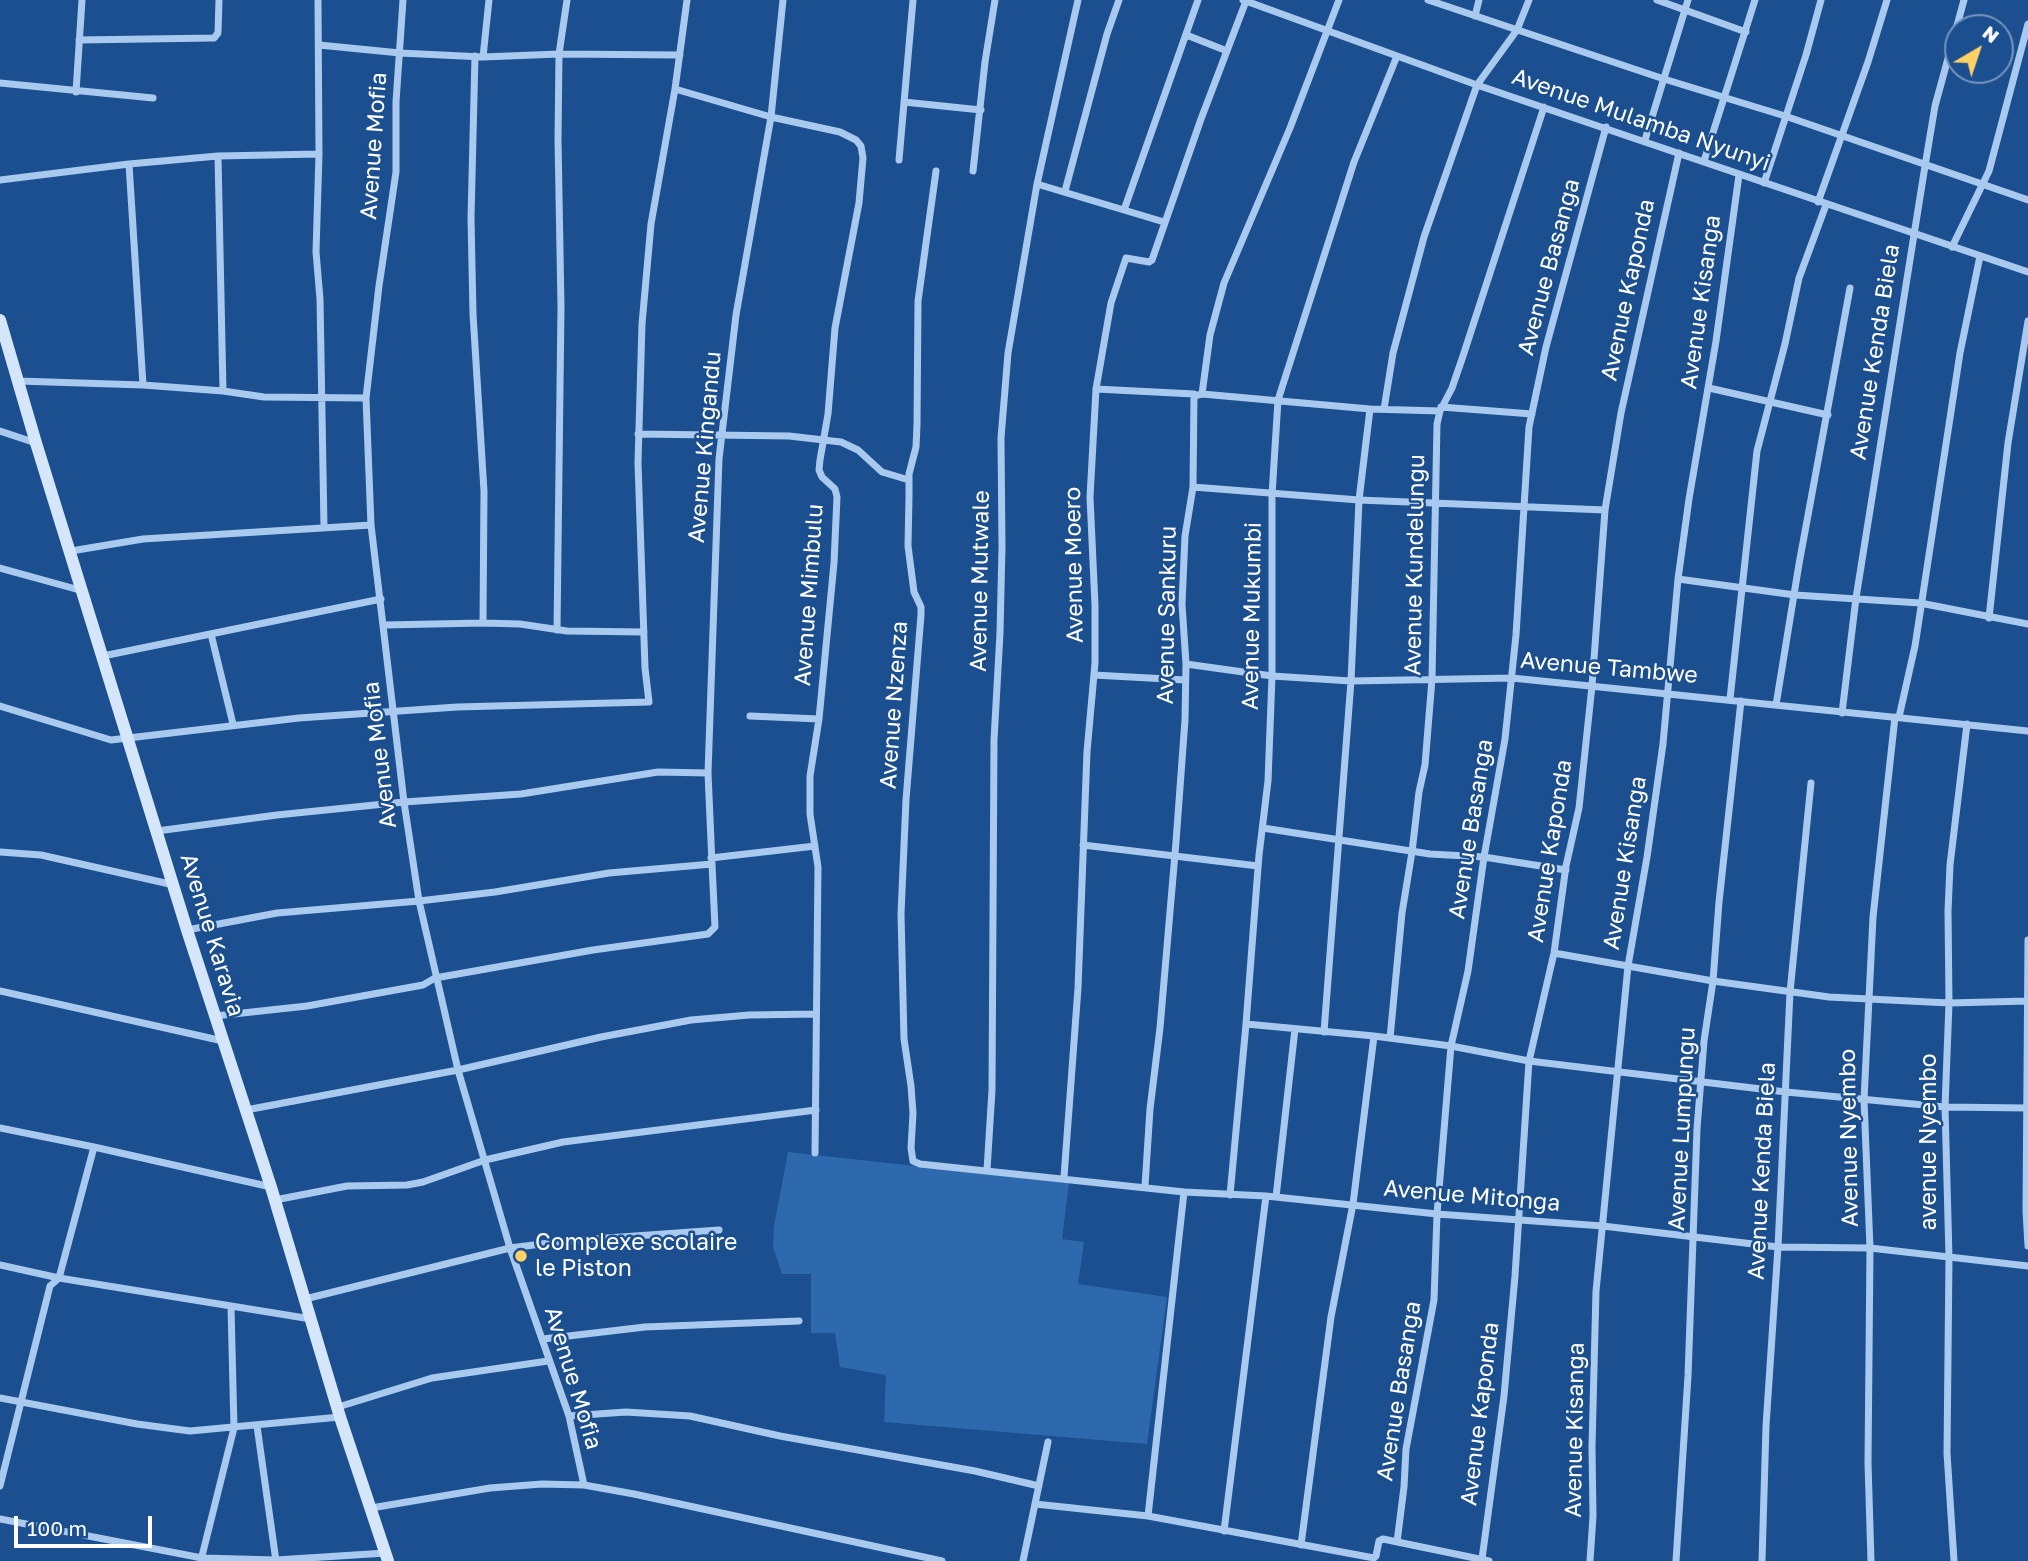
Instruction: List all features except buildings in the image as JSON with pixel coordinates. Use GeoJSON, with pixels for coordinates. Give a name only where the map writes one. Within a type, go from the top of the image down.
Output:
{"type":"FeatureCollection","features":[{"type":"Feature","properties":{"kind":"street"},"geometry":{"type":"LineString","coordinates":[[76,92],[82,0]]}},
{"type":"Feature","properties":{"kind":"street"},"geometry":{"type":"LineString","coordinates":[[79,40],[214,38],[218,33],[219,0]]}},
{"type":"Feature","properties":{"kind":"street"},"geometry":{"type":"LineString","coordinates":[[318,0],[319,154],[316,252],[320,299],[324,527]]}},
{"type":"Feature","properties":{"kind":"street","name":"Avenue Mofia"},"geometry":{"type":"LineString","coordinates":[[403,0],[396,102],[396,172],[366,398],[371,526],[404,802],[419,901],[458,1070],[510,1248],[569,1416],[584,1485]]}},
{"type":"Feature","properties":{"kind":"street"},"geometry":{"type":"LineString","coordinates":[[483,623],[485,491],[473,314],[471,218],[479,57],[489,0]]}},
{"type":"Feature","properties":{"kind":"street"},"geometry":{"type":"LineString","coordinates":[[557,630],[561,320],[559,54],[566,0]]}},
{"type":"Feature","properties":{"kind":"street"},"geometry":{"type":"LineString","coordinates":[[0,706],[111,740],[233,724],[394,712],[648,702],[638,434],[642,324],[651,224],[675,89],[687,0]]}},
{"type":"Feature","properties":{"kind":"street","name":"Avenue Kingandu"},"geometry":{"type":"LineString","coordinates":[[435,978],[593,950],[708,934],[715,927],[708,772],[719,459],[737,315],[771,117],[783,0]]}},
{"type":"Feature","properties":{"kind":"street"},"geometry":{"type":"LineString","coordinates":[[900,160],[913,0]]}},
{"type":"Feature","properties":{"kind":"street"},"geometry":{"type":"LineString","coordinates":[[973,171],[995,0]]}},
{"type":"Feature","properties":{"kind":"street","name":"Avenue Mutwale"},"geometry":{"type":"LineString","coordinates":[[987,1170],[992,1090],[994,740],[1002,547],[1001,438],[1008,353],[1037,184],[1078,0]]}},
{"type":"Feature","properties":{"kind":"street"},"geometry":{"type":"LineString","coordinates":[[1065,191],[1107,34],[1119,0]]}},
{"type":"Feature","properties":{"kind":"street"},"geometry":{"type":"LineString","coordinates":[[1125,210],[1198,0]]}},
{"type":"Feature","properties":{"kind":"street","name":"Avenue Sankuru"},"geometry":{"type":"LineString","coordinates":[[1145,1186],[1185,720],[1186,664],[1182,604],[1185,536],[1193,487],[1198,394],[1224,283],[1329,31],[1339,0]]}},
{"type":"Feature","properties":{"kind":"street"},"geometry":{"type":"LineString","coordinates":[[1428,0],[1664,79],[1785,116],[2028,200]]}},
{"type":"Feature","properties":{"kind":"street"},"geometry":{"type":"LineString","coordinates":[[1475,16],[1479,0]]}},
{"type":"Feature","properties":{"kind":"street"},"geometry":{"type":"LineString","coordinates":[[1384,410],[1393,353],[1424,237],[1477,85],[1517,30],[1529,0]]}},
{"type":"Feature","properties":{"kind":"street"},"geometry":{"type":"LineString","coordinates":[[1657,0],[1746,32]]}},
{"type":"Feature","properties":{"kind":"street"},"geometry":{"type":"LineString","coordinates":[[1644,140],[1688,0]]}},
{"type":"Feature","properties":{"kind":"street"},"geometry":{"type":"LineString","coordinates":[[1704,161],[1755,0]]}},
{"type":"Feature","properties":{"kind":"street"},"geometry":{"type":"LineString","coordinates":[[1764,183],[1821,0]]}},
{"type":"Feature","properties":{"kind":"street"},"geometry":{"type":"LineString","coordinates":[[1730,699],[1757,451],[1799,278],[1842,135],[1887,0]]}},
{"type":"Feature","properties":{"kind":"street","name":"Avenue Kenda Biela"},"geometry":{"type":"LineString","coordinates":[[1842,713],[1856,598],[1924,166],[1935,106],[1964,0]]}},
{"type":"Feature","properties":{"kind":"street","name":"Avenue Mulamba Nyunyi"},"geometry":{"type":"LineString","coordinates":[[1244,1],[1477,85],[2028,272]]}},
{"type":"Feature","properties":{"kind":"street","name":"Avenue Moero"},"geometry":{"type":"LineString","coordinates":[[1064,1177],[1078,988],[1087,752],[1094,675],[1095,605],[1090,498],[1096,389],[1111,303],[1126,258],[1151,261],[1244,1]]}},
{"type":"Feature","properties":{"kind":"street"},"geometry":{"type":"LineString","coordinates":[[1952,247],[1989,172],[2028,24]]}},
{"type":"Feature","properties":{"kind":"street"},"geometry":{"type":"LineString","coordinates":[[1185,37],[1189,36],[1227,51]]}},
{"type":"Feature","properties":{"kind":"street"},"geometry":{"type":"LineString","coordinates":[[319,46],[479,57],[559,54],[680,55]]}},
{"type":"Feature","properties":{"kind":"street","name":"Avenue Mukumbi"},"geometry":{"type":"LineString","coordinates":[[1230,1195],[1247,1024],[1258,866],[1268,781],[1272,676],[1272,495],[1278,400],[1354,162],[1397,56]]}},
{"type":"Feature","properties":{"kind":"street"},"geometry":{"type":"LineString","coordinates":[[0,83],[153,97]]}},
{"type":"Feature","properties":{"kind":"street","name":"Avenue Mimbulu"},"geometry":{"type":"LineString","coordinates":[[675,89],[771,117],[850,136],[861,146],[863,158],[859,203],[835,328],[828,414],[819,470],[822,477],[835,489],[836,497],[834,563],[819,719],[810,776],[810,814],[818,893],[815,1153]]}},
{"type":"Feature","properties":{"kind":"street"},"geometry":{"type":"LineString","coordinates":[[905,102],[981,110]]}},
{"type":"Feature","properties":{"kind":"street","name":"Avenue Kundelungu"},"geometry":{"type":"LineString","coordinates":[[1390,1038],[1402,913],[1425,765],[1432,679],[1435,501],[1441,409],[1452,388],[1463,356],[1544,107]]}},
{"type":"Feature","properties":{"kind":"street","name":"Avenue Basanga"},"geometry":{"type":"LineString","coordinates":[[1398,1542],[1406,1449],[1434,1300],[1437,1214],[1451,1046],[1468,971],[1484,857],[1505,739],[1532,414],[1559,297],[1606,127]]}},
{"type":"Feature","properties":{"kind":"street","name":"Avenue Kaponda"},"geometry":{"type":"LineString","coordinates":[[1485,1560],[1504,1396],[1530,1060],[1554,953],[1566,870],[1579,808],[1592,686],[1605,510],[1624,400],[1679,153]]}},
{"type":"Feature","properties":{"kind":"street"},"geometry":{"type":"LineString","coordinates":[[0,180],[218,156],[319,154]]}},
{"type":"Feature","properties":{"kind":"street"},"geometry":{"type":"LineString","coordinates":[[218,156],[223,391]]}},
{"type":"Feature","properties":{"kind":"street"},"geometry":{"type":"LineString","coordinates":[[129,164],[143,385]]}},
{"type":"Feature","properties":{"kind":"street","name":"Avenue Nzenza"},"geometry":{"type":"LineString","coordinates":[[913,1160],[911,1086],[904,1039],[901,914],[906,800],[921,607],[914,592],[908,546],[909,480],[917,425],[918,301],[936,171]]}},
{"type":"Feature","properties":{"kind":"street","name":"Avenue Kisanga"},"geometry":{"type":"LineString","coordinates":[[1590,1561],[1596,1291],[1628,966],[1647,857],[1689,499],[1709,388],[1739,175]]}},
{"type":"Feature","properties":{"kind":"street"},"geometry":{"type":"LineString","coordinates":[[1037,184],[1164,222]]}},
{"type":"Feature","properties":{"kind":"street","name":"Avenue Nyembo"},"geometry":{"type":"LineString","coordinates":[[1871,1561],[1868,1463],[1870,1248],[1864,1100],[1873,917],[1897,717],[1915,646],[1960,353],[1980,256]]}},
{"type":"Feature","properties":{"kind":"street","name":"Avenue Kenda Biela"},"geometry":{"type":"LineString","coordinates":[[1776,705],[1850,288]]}},
{"type":"Feature","properties":{"kind":"street","name":"Avenue Karavia"},"geometry":{"type":"LineString","coordinates":[[0,320],[187,930],[387,1557]]}},
{"type":"Feature","properties":{"kind":"street"},"geometry":{"type":"LineString","coordinates":[[1989,618],[2008,443],[2028,321]]}},
{"type":"Feature","properties":{"kind":"street"},"geometry":{"type":"LineString","coordinates":[[18,381],[143,385],[264,397],[366,398]]}},
{"type":"Feature","properties":{"kind":"street"},"geometry":{"type":"LineString","coordinates":[[1709,388],[1828,415]]}},
{"type":"Feature","properties":{"kind":"street"},"geometry":{"type":"LineString","coordinates":[[1096,389],[1198,394],[1384,410],[1441,409],[1532,414]]}},
{"type":"Feature","properties":{"kind":"street"},"geometry":{"type":"LineString","coordinates":[[1324,1032],[1351,681],[1359,500],[1370,409]]}},
{"type":"Feature","properties":{"kind":"street"},"geometry":{"type":"LineString","coordinates":[[0,431],[36,443]]}},
{"type":"Feature","properties":{"kind":"street"},"geometry":{"type":"LineString","coordinates":[[638,434],[723,434],[823,440],[853,446],[882,471],[909,480]]}},
{"type":"Feature","properties":{"kind":"street"},"geometry":{"type":"LineString","coordinates":[[1193,487],[1359,500],[1605,510]]}},
{"type":"Feature","properties":{"kind":"street"},"geometry":{"type":"LineString","coordinates":[[71,551],[143,539],[371,526]]}},
{"type":"Feature","properties":{"kind":"street"},"geometry":{"type":"LineString","coordinates":[[0,568],[83,591]]}},
{"type":"Feature","properties":{"kind":"street"},"geometry":{"type":"LineString","coordinates":[[1678,579],[1795,595],[1920,603],[2028,624]]}},
{"type":"Feature","properties":{"kind":"street"},"geometry":{"type":"LineString","coordinates":[[103,656],[381,598]]}},
{"type":"Feature","properties":{"kind":"street"},"geometry":{"type":"LineString","coordinates":[[384,625],[483,623],[520,624],[557,630],[644,632]]}},
{"type":"Feature","properties":{"kind":"street"},"geometry":{"type":"LineString","coordinates":[[211,634],[233,724]]}},
{"type":"Feature","properties":{"kind":"street","name":"Avenue Tambwe"},"geometry":{"type":"LineString","coordinates":[[1186,664],[1272,676],[1351,681],[1512,678],[2028,731]]}},
{"type":"Feature","properties":{"kind":"street"},"geometry":{"type":"LineString","coordinates":[[1094,675],[1185,680]]}},
{"type":"Feature","properties":{"kind":"street","name":"Avenue Lumpungu"},"geometry":{"type":"LineString","coordinates":[[1676,1561],[1695,1235],[1697,1129],[1741,701]]}},
{"type":"Feature","properties":{"kind":"street"},"geometry":{"type":"LineString","coordinates":[[750,716],[819,719]]}},
{"type":"Feature","properties":{"kind":"street","name":"avenue Nyembo"},"geometry":{"type":"LineString","coordinates":[[1954,1561],[1947,1453],[1949,1257],[1945,1107],[1950,865],[1967,724]]}},
{"type":"Feature","properties":{"kind":"street"},"geometry":{"type":"LineString","coordinates":[[157,831],[276,815],[521,794],[658,772],[708,772]]}},
{"type":"Feature","properties":{"kind":"street","name":"Avenue Kenda Biela"},"geometry":{"type":"LineString","coordinates":[[1762,1561],[1766,1426],[1790,992],[1811,783]]}},
{"type":"Feature","properties":{"kind":"street"},"geometry":{"type":"LineString","coordinates":[[1263,828],[1412,852],[1484,857],[1566,870]]}},
{"type":"Feature","properties":{"kind":"street"},"geometry":{"type":"LineString","coordinates":[[1083,845],[1258,866]]}},
{"type":"Feature","properties":{"kind":"street"},"geometry":{"type":"LineString","coordinates":[[187,930],[277,913],[495,892],[609,873],[674,867],[815,846]]}},
{"type":"Feature","properties":{"kind":"street"},"geometry":{"type":"LineString","coordinates":[[0,852],[41,855],[174,885]]}},
{"type":"Feature","properties":{"kind":"street"},"geometry":{"type":"LineString","coordinates":[[2028,940],[2028,1246]]}},
{"type":"Feature","properties":{"kind":"street"},"geometry":{"type":"LineString","coordinates":[[1554,953],[1790,992],[1949,1003],[2027,1001]]}},
{"type":"Feature","properties":{"kind":"street"},"geometry":{"type":"LineString","coordinates":[[215,1016],[307,1006],[423,985],[435,978]]}},
{"type":"Feature","properties":{"kind":"street"},"geometry":{"type":"LineString","coordinates":[[0,990],[223,1041]]}},
{"type":"Feature","properties":{"kind":"street"},"geometry":{"type":"LineString","coordinates":[[246,1110],[458,1070],[601,1037],[691,1020],[749,1015],[816,1014]]}},
{"type":"Feature","properties":{"kind":"street"},"geometry":{"type":"LineString","coordinates":[[1247,1024],[1390,1038],[1530,1060],[1786,1092],[1945,1107],[2027,1108]]}},
{"type":"Feature","properties":{"kind":"street"},"geometry":{"type":"LineString","coordinates":[[1276,1197],[1295,1029]]}},
{"type":"Feature","properties":{"kind":"street"},"geometry":{"type":"LineString","coordinates":[[1301,1545],[1331,1317],[1353,1204],[1374,1036]]}},
{"type":"Feature","properties":{"kind":"street"},"geometry":{"type":"LineString","coordinates":[[0,1128],[94,1147],[273,1194],[348,1186],[407,1185],[485,1160],[563,1142],[816,1110]]}},
{"type":"Feature","properties":{"kind":"street"},"geometry":{"type":"LineString","coordinates":[[0,1486],[50,1286],[59,1278],[94,1147]]}},
{"type":"Feature","properties":{"kind":"street","name":"Avenue Mitonga"},"geometry":{"type":"LineString","coordinates":[[913,1160],[920,1164],[1064,1177],[1184,1192],[1266,1196],[1437,1214],[1603,1226],[1778,1247],[1870,1248],[2028,1266]]}},
{"type":"Feature","properties":{"kind":"street"},"geometry":{"type":"LineString","coordinates":[[1149,1516],[1184,1192]]}},
{"type":"Feature","properties":{"kind":"street"},"geometry":{"type":"LineString","coordinates":[[1224,1531],[1266,1196]]}},
{"type":"Feature","properties":{"kind":"street"},"geometry":{"type":"LineString","coordinates":[[305,1299],[510,1248],[565,1241],[719,1230]]}},
{"type":"Feature","properties":{"kind":"street"},"geometry":{"type":"LineString","coordinates":[[0,1265],[59,1278],[311,1318]]}},
{"type":"Feature","properties":{"kind":"street"},"geometry":{"type":"LineString","coordinates":[[202,1559],[234,1428],[231,1307]]}},
{"type":"Feature","properties":{"kind":"street"},"geometry":{"type":"LineString","coordinates":[[543,1339],[645,1327],[799,1321]]}},
{"type":"Feature","properties":{"kind":"street"},"geometry":{"type":"LineString","coordinates":[[0,1398],[165,1429],[190,1431],[257,1426],[339,1412],[432,1378],[548,1361]]}},
{"type":"Feature","properties":{"kind":"street"},"geometry":{"type":"LineString","coordinates":[[569,1416],[626,1412],[690,1416],[780,1436],[975,1471],[1039,1486]]}},
{"type":"Feature","properties":{"kind":"street"},"geometry":{"type":"LineString","coordinates":[[257,1426],[276,1561]]}},
{"type":"Feature","properties":{"kind":"street"},"geometry":{"type":"LineString","coordinates":[[1023,1561],[1048,1442]]}},
{"type":"Feature","properties":{"kind":"street"},"geometry":{"type":"LineString","coordinates":[[371,1508],[490,1488],[584,1485],[942,1561]]}},
{"type":"Feature","properties":{"kind":"street"},"geometry":{"type":"LineString","coordinates":[[1035,1504],[1149,1516],[1374,1558],[1381,1540],[1485,1560]]}},
{"type":"Feature","properties":{"kind":"street"},"geometry":{"type":"LineString","coordinates":[[0,1518],[202,1559],[276,1561],[387,1557]]}},
{"type":"Feature","properties":{"kind":"street"},"geometry":{"type":"LineString","coordinates":[[1332,1561],[1334,1550]]}},
{"type":"Feature","properties":{"kind":"shaded area"},"geometry":{"type":"Polygon","coordinates":[[[788,1152],[1069,1183],[1062,1239],[1084,1242],[1078,1284],[1167,1297],[1147,1444],[884,1422],[886,1375],[840,1367],[835,1333],[811,1333],[811,1274],[782,1274],[773,1247],[774,1226],[788,1152]]]}},
{"type":"Feature","properties":{"kind":"place","name":"Complexe scolaire le Piston"},"geometry":{"type":"Point","coordinates":[521,1256]}}]}
